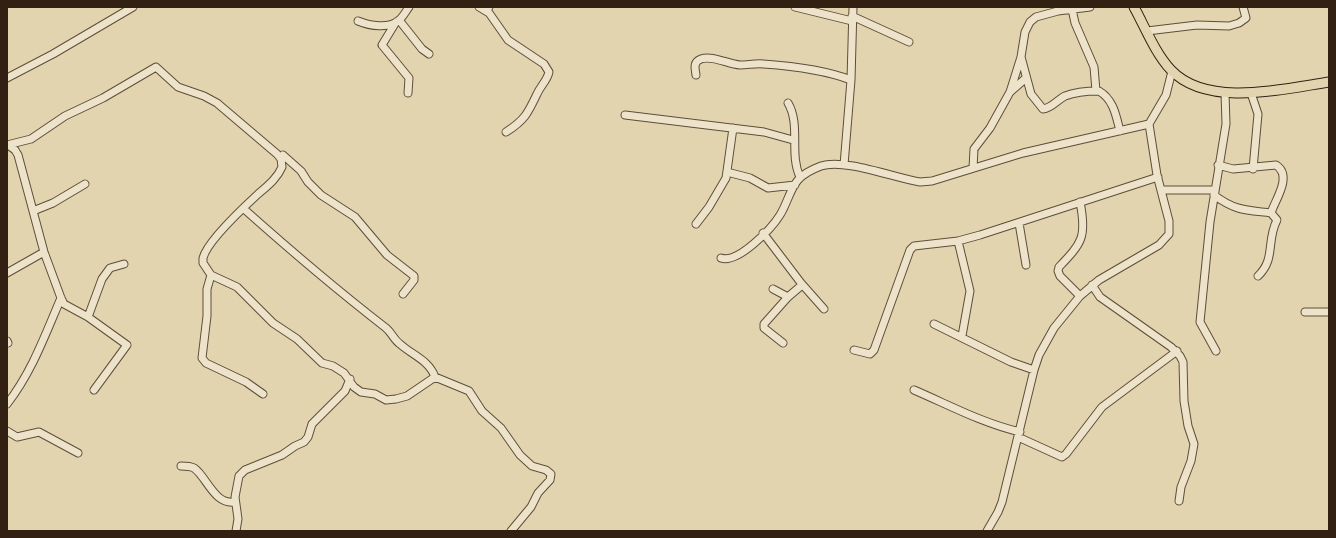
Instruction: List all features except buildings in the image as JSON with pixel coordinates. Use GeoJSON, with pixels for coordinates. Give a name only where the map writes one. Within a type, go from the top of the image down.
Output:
{"type":"FeatureCollection","features":[{"type":"Feature","properties":{"kind":"main road"},"geometry":{"type":"LineString","coordinates":[[1134,7],[1172,71],[1184,80],[1207,89],[1225,93],[1251,93],[1329,82]]}},
{"type":"Feature","properties":{"kind":"street"},"geometry":{"type":"LineString","coordinates":[[7,78],[53,54],[133,7]]}},
{"type":"Feature","properties":{"kind":"street"},"geometry":{"type":"LineString","coordinates":[[408,93],[408,78],[382,45],[409,7]]}},
{"type":"Feature","properties":{"kind":"street"},"geometry":{"type":"LineString","coordinates":[[479,7],[490,11],[508,40],[544,64],[549,72],[547,80],[537,93],[527,115],[506,132]]}},
{"type":"Feature","properties":{"kind":"street"},"geometry":{"type":"LineString","coordinates":[[795,7],[852,18],[909,42]]}},
{"type":"Feature","properties":{"kind":"street"},"geometry":{"type":"LineString","coordinates":[[844,165],[851,80],[853,7]]}},
{"type":"Feature","properties":{"kind":"street"},"geometry":{"type":"LineString","coordinates":[[973,168],[974,149],[990,128],[1010,92],[1021,57],[1025,32],[1030,22],[1036,17],[1058,11],[1090,7]]}},
{"type":"Feature","properties":{"kind":"street"},"geometry":{"type":"LineString","coordinates":[[1147,31],[1197,25],[1229,26],[1239,23],[1246,18],[1243,7]]}},
{"type":"Feature","properties":{"kind":"street"},"geometry":{"type":"LineString","coordinates":[[1072,9],[1075,23],[1094,67],[1096,91]]}},
{"type":"Feature","properties":{"kind":"street"},"geometry":{"type":"LineString","coordinates":[[358,21],[368,25],[386,26],[398,21]]}},
{"type":"Feature","properties":{"kind":"street"},"geometry":{"type":"LineString","coordinates":[[398,21],[422,49],[429,54]]}},
{"type":"Feature","properties":{"kind":"street"},"geometry":{"type":"LineString","coordinates":[[1021,57],[1031,94],[1043,109],[1047,108],[1064,96],[1078,92],[1099,91],[1109,98],[1114,108],[1120,131]]}},
{"type":"Feature","properties":{"kind":"street"},"geometry":{"type":"LineString","coordinates":[[696,75],[694,67],[697,61],[702,59],[712,59],[740,65],[765,64],[793,67],[841,76],[851,80]]}},
{"type":"Feature","properties":{"kind":"street"},"geometry":{"type":"LineString","coordinates":[[8,145],[31,139],[65,116],[103,98],[156,68],[178,87],[204,96],[217,103],[281,159],[282,168],[279,174],[244,208],[206,250],[203,263],[211,275],[237,287],[258,310],[273,323],[297,339],[318,361],[338,369],[350,379],[354,387],[358,390],[375,394],[386,400],[407,396],[435,377]]}},
{"type":"Feature","properties":{"kind":"street"},"geometry":{"type":"LineString","coordinates":[[987,531],[1000,507],[1034,370],[1039,355],[1054,328],[1080,296],[1092,285],[1159,245],[1169,234],[1169,221],[1158,178],[1149,124],[1166,95],[1172,71]]}},
{"type":"Feature","properties":{"kind":"street"},"geometry":{"type":"LineString","coordinates":[[1010,92],[1026,78]]}},
{"type":"Feature","properties":{"kind":"street"},"geometry":{"type":"LineString","coordinates":[[1216,351],[1200,322],[1214,193],[1226,124],[1225,93]]}},
{"type":"Feature","properties":{"kind":"street"},"geometry":{"type":"LineString","coordinates":[[1251,93],[1258,114],[1253,168]]}},
{"type":"Feature","properties":{"kind":"street"},"geometry":{"type":"LineString","coordinates":[[788,103],[794,119],[793,140],[796,165],[800,177]]}},
{"type":"Feature","properties":{"kind":"street"},"geometry":{"type":"LineString","coordinates":[[625,115],[764,132],[793,140]]}},
{"type":"Feature","properties":{"kind":"street"},"geometry":{"type":"LineString","coordinates":[[721,258],[731,259],[738,255],[763,233],[779,216],[800,177],[813,169],[824,165],[844,165],[920,182],[932,181],[1023,153],[1149,124]]}},
{"type":"Feature","properties":{"kind":"street"},"geometry":{"type":"LineString","coordinates":[[696,224],[722,187],[727,172],[733,128]]}},
{"type":"Feature","properties":{"kind":"street"},"geometry":{"type":"LineString","coordinates":[[20,142],[18,147],[18,155],[44,252],[64,304],[88,317],[127,345],[94,390]]}},
{"type":"Feature","properties":{"kind":"street"},"geometry":{"type":"LineString","coordinates":[[8,145],[15,150],[18,155]]}},
{"type":"Feature","properties":{"kind":"street"},"geometry":{"type":"LineString","coordinates":[[281,159],[283,155],[290,160],[317,191],[355,217],[387,256],[414,276],[414,280],[403,294]]}},
{"type":"Feature","properties":{"kind":"street"},"geometry":{"type":"LineString","coordinates":[[1218,165],[1233,169],[1276,165],[1281,168],[1284,175],[1280,194],[1271,213]]}},
{"type":"Feature","properties":{"kind":"street"},"geometry":{"type":"LineString","coordinates":[[727,172],[750,178],[768,188],[795,185]]}},
{"type":"Feature","properties":{"kind":"street"},"geometry":{"type":"LineString","coordinates":[[854,350],[870,354],[874,350],[910,250],[914,246],[958,241],[1158,178]]}},
{"type":"Feature","properties":{"kind":"street"},"geometry":{"type":"LineString","coordinates":[[33,211],[53,203],[85,184]]}},
{"type":"Feature","properties":{"kind":"street"},"geometry":{"type":"LineString","coordinates":[[1161,190],[1214,193],[1222,202],[1245,211],[1271,213],[1277,220],[1269,246],[1270,259],[1265,270],[1258,276]]}},
{"type":"Feature","properties":{"kind":"street"},"geometry":{"type":"LineString","coordinates":[[1080,202],[1084,228],[1080,243],[1059,267],[1058,271],[1060,276],[1080,296]]}},
{"type":"Feature","properties":{"kind":"street"},"geometry":{"type":"LineString","coordinates":[[244,208],[326,281],[360,306],[374,320],[389,330],[400,344],[428,365],[435,377],[469,391],[482,411],[502,428],[520,454],[537,469],[546,470],[551,474],[550,480],[538,493],[531,506],[511,531]]}},
{"type":"Feature","properties":{"kind":"street"},"geometry":{"type":"LineString","coordinates":[[1019,223],[1026,265]]}},
{"type":"Feature","properties":{"kind":"street"},"geometry":{"type":"LineString","coordinates":[[763,233],[824,310]]}},
{"type":"Feature","properties":{"kind":"street"},"geometry":{"type":"LineString","coordinates":[[958,241],[970,291],[962,336]]}},
{"type":"Feature","properties":{"kind":"street"},"geometry":{"type":"LineString","coordinates":[[7,273],[44,252]]}},
{"type":"Feature","properties":{"kind":"street"},"geometry":{"type":"LineString","coordinates":[[88,317],[102,279],[110,268],[124,264]]}},
{"type":"Feature","properties":{"kind":"street"},"geometry":{"type":"LineString","coordinates":[[211,275],[207,288],[207,316],[202,358],[206,364],[246,382],[263,394]]}},
{"type":"Feature","properties":{"kind":"street"},"geometry":{"type":"LineString","coordinates":[[782,344],[764,328],[764,324],[802,284]]}},
{"type":"Feature","properties":{"kind":"street"},"geometry":{"type":"LineString","coordinates":[[1092,285],[1100,298],[1177,352],[1183,362],[1184,401],[1188,426],[1194,444],[1191,461],[1181,487],[1179,501]]}},
{"type":"Feature","properties":{"kind":"street"},"geometry":{"type":"LineString","coordinates":[[773,289],[788,297]]}},
{"type":"Feature","properties":{"kind":"street"},"geometry":{"type":"LineString","coordinates":[[7,404],[29,372],[61,298]]}},
{"type":"Feature","properties":{"kind":"street"},"geometry":{"type":"LineString","coordinates":[[1305,312],[1329,312]]}},
{"type":"Feature","properties":{"kind":"street"},"geometry":{"type":"LineString","coordinates":[[934,324],[962,336],[1011,362],[1034,370]]}},
{"type":"Feature","properties":{"kind":"street"},"geometry":{"type":"LineString","coordinates":[[914,390],[979,420],[1019,434],[1062,457],[1066,454],[1102,407],[1177,352]]}},
{"type":"Feature","properties":{"kind":"street"},"geometry":{"type":"LineString","coordinates":[[236,531],[238,519],[235,502],[237,482],[242,472],[282,455],[304,442],[308,438],[312,424],[345,391],[350,379]]}},
{"type":"Feature","properties":{"kind":"street"},"geometry":{"type":"LineString","coordinates":[[7,431],[17,437],[39,432],[78,453]]}},
{"type":"Feature","properties":{"kind":"street"},"geometry":{"type":"LineString","coordinates":[[181,466],[194,468],[203,478],[207,486],[220,497],[228,502],[235,502]]}}]}
